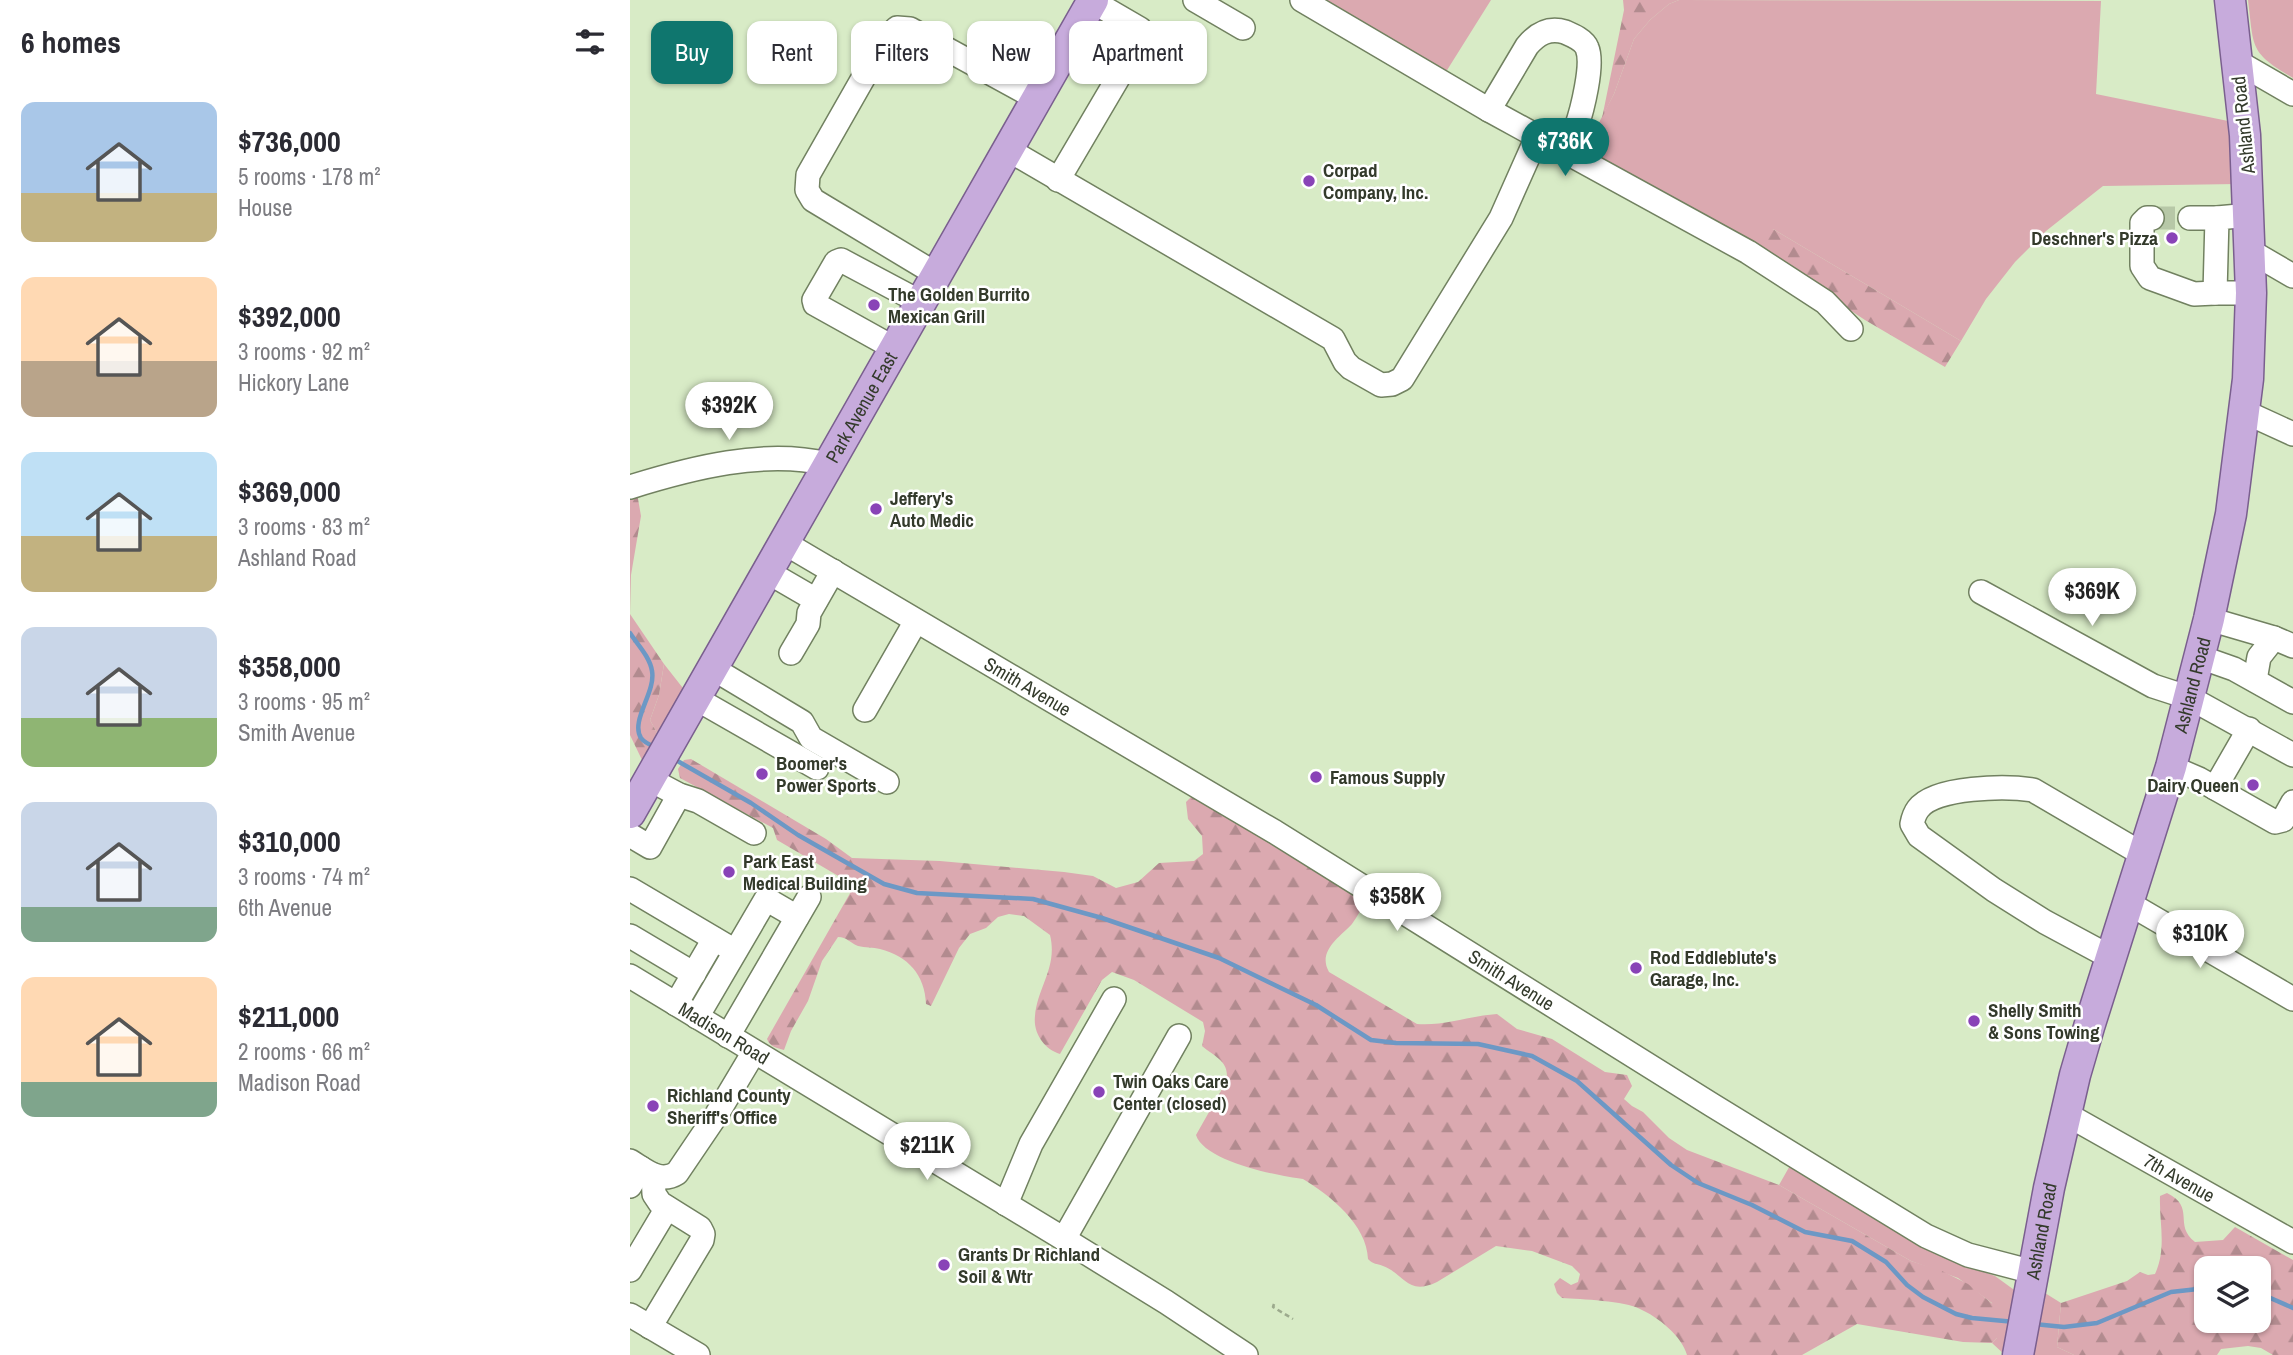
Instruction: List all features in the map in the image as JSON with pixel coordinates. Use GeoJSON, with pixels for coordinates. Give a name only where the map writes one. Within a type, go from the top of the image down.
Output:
{"type":"FeatureCollection","features":[{"type":"Feature","properties":{"kind":"main road","name":"Ashland Road"},"geometry":{"type":"LineString","coordinates":[[2020,1348],[2066,1114],[2089,1027],[2144,855],[2190,698],[2231,514],[2245,412],[2251,293],[2245,135],[2230,0]]}},
{"type":"Feature","properties":{"kind":"main road","name":"Park Avenue East"},"geometry":{"type":"LineString","coordinates":[[630,813],[1092,1]]}},
{"type":"Feature","properties":{"kind":"street"},"geometry":{"type":"LineString","coordinates":[[1195,0],[1242,27]]}},
{"type":"Feature","properties":{"kind":"street"},"geometry":{"type":"LineString","coordinates":[[1302,0],[1489,110],[1748,252],[1825,302],[1851,329]]}},
{"type":"Feature","properties":{"kind":"street"},"geometry":{"type":"LineString","coordinates":[[1058,180],[1141,39],[1140,29],[1092,1]]}},
{"type":"Feature","properties":{"kind":"street"},"geometry":{"type":"LineString","coordinates":[[936,274],[813,200],[807,190],[808,175],[886,38],[897,28],[910,29],[1036,98]]}},
{"type":"Feature","properties":{"kind":"street"},"geometry":{"type":"LineString","coordinates":[[1489,110],[1533,38],[1553,30],[1581,40],[1587,47],[1590,65],[1578,123],[1564,152]]}},
{"type":"Feature","properties":{"kind":"street"},"geometry":{"type":"LineString","coordinates":[[2236,61],[2293,93]]}},
{"type":"Feature","properties":{"kind":"street"},"geometry":{"type":"LineString","coordinates":[[1007,149],[1334,339],[1345,362],[1351,368],[1381,385],[1402,379],[1501,218],[1537,137]]}},
{"type":"Feature","properties":{"kind":"street"},"geometry":{"type":"LineString","coordinates":[[2190,218],[2250,215]]}},
{"type":"Feature","properties":{"kind":"street"},"geometry":{"type":"LineString","coordinates":[[2152,218],[2147,218],[2142,223],[2141,266],[2157,282],[2194,294],[2251,293]]}},
{"type":"Feature","properties":{"kind":"street"},"geometry":{"type":"LineString","coordinates":[[2216,293],[2217,218]]}},
{"type":"Feature","properties":{"kind":"street"},"geometry":{"type":"LineString","coordinates":[[2250,251],[2293,276]]}},
{"type":"Feature","properties":{"kind":"street"},"geometry":{"type":"LineString","coordinates":[[897,342],[815,304],[814,300],[836,262],[841,260],[917,306]]}},
{"type":"Feature","properties":{"kind":"street"},"geometry":{"type":"LineString","coordinates":[[2245,412],[2293,434]]}},
{"type":"Feature","properties":{"kind":"street"},"geometry":{"type":"LineString","coordinates":[[632,487],[696,470],[746,461],[807,459],[827,464]]}},
{"type":"Feature","properties":{"kind":"street","name":"Smith Avenue"},"geometry":{"type":"LineString","coordinates":[[783,542],[1275,832],[1926,1236],[1968,1255],[2033,1272]]}},
{"type":"Feature","properties":{"kind":"street"},"geometry":{"type":"LineString","coordinates":[[766,571],[816,600]]}},
{"type":"Feature","properties":{"kind":"street"},"geometry":{"type":"LineString","coordinates":[[791,653],[808,624],[809,613],[833,571]]}},
{"type":"Feature","properties":{"kind":"street"},"geometry":{"type":"LineString","coordinates":[[1981,592],[2153,686],[2190,698],[2293,755]]}},
{"type":"Feature","properties":{"kind":"street"},"geometry":{"type":"LineString","coordinates":[[2209,619],[2283,642]]}},
{"type":"Feature","properties":{"kind":"street"},"geometry":{"type":"LineString","coordinates":[[865,710],[916,621]]}},
{"type":"Feature","properties":{"kind":"street"},"geometry":{"type":"LineString","coordinates":[[2255,680],[2259,657],[2283,642]]}},
{"type":"Feature","properties":{"kind":"street"},"geometry":{"type":"LineString","coordinates":[[2200,657],[2255,680],[2293,702]]}},
{"type":"Feature","properties":{"kind":"street"},"geometry":{"type":"LineString","coordinates":[[712,668],[802,722],[811,738],[887,782]]}},
{"type":"Feature","properties":{"kind":"street"},"geometry":{"type":"LineString","coordinates":[[695,698],[817,768]]}},
{"type":"Feature","properties":{"kind":"street"},"geometry":{"type":"LineString","coordinates":[[2215,789],[2249,729]]}},
{"type":"Feature","properties":{"kind":"street"},"geometry":{"type":"LineString","coordinates":[[2171,767],[2275,822],[2283,820],[2293,802]]}},
{"type":"Feature","properties":{"kind":"street"},"geometry":{"type":"LineString","coordinates":[[651,775],[679,795],[698,801],[754,833]]}},
{"type":"Feature","properties":{"kind":"street"},"geometry":{"type":"LineString","coordinates":[[2110,957],[1993,890],[1919,836],[1912,824],[1914,816],[1919,807],[1938,796],[1981,788],[2012,787],[2033,790],[2144,855]]}},
{"type":"Feature","properties":{"kind":"street"},"geometry":{"type":"LineString","coordinates":[[630,835],[650,847],[679,795]]}},
{"type":"Feature","properties":{"kind":"street"},"geometry":{"type":"LineString","coordinates":[[630,889],[736,951]]}},
{"type":"Feature","properties":{"kind":"street"},"geometry":{"type":"LineString","coordinates":[[728,1036],[809,897]]}},
{"type":"Feature","properties":{"kind":"street"},"geometry":{"type":"LineString","coordinates":[[697,1017],[765,899],[797,917]]}},
{"type":"Feature","properties":{"kind":"street"},"geometry":{"type":"LineString","coordinates":[[2128,903],[2293,999]]}},
{"type":"Feature","properties":{"kind":"street"},"geometry":{"type":"LineString","coordinates":[[630,936],[694,974]]}},
{"type":"Feature","properties":{"kind":"street"},"geometry":{"type":"LineString","coordinates":[[676,1004],[714,939]]}},
{"type":"Feature","properties":{"kind":"street","name":"Madison Road"},"geometry":{"type":"LineString","coordinates":[[630,976],[1065,1239],[1246,1355]]}},
{"type":"Feature","properties":{"kind":"street"},"geometry":{"type":"LineString","coordinates":[[1006,1204],[1031,1144],[1114,999]]}},
{"type":"Feature","properties":{"kind":"street"},"geometry":{"type":"LineString","coordinates":[[1065,1239],[1180,1036]]}},
{"type":"Feature","properties":{"kind":"street"},"geometry":{"type":"LineString","coordinates":[[639,1173],[670,1178],[683,1166],[754,1052]]}},
{"type":"Feature","properties":{"kind":"street","name":"7th Avenue"},"geometry":{"type":"LineString","coordinates":[[2066,1114],[2293,1242]]}},
{"type":"Feature","properties":{"kind":"street"},"geometry":{"type":"LineString","coordinates":[[639,1173],[660,1203],[700,1228],[703,1234],[702,1240],[650,1327]]}},
{"type":"Feature","properties":{"kind":"street"},"geometry":{"type":"LineString","coordinates":[[630,1270],[667,1208]]}},
{"type":"Feature","properties":{"kind":"street"},"geometry":{"type":"LineString","coordinates":[[630,1315],[698,1355]]}},
{"type":"Feature","properties":{"kind":"path"},"geometry":{"type":"LineString","coordinates":[[1274,1304],[1273,1307],[1293,1319]]}},
{"type":"Feature","properties":{"kind":"green space"},"geometry":{"type":"Polygon","coordinates":[[[1316,0],[1491,0],[1444,75],[1316,0]]]}},
{"type":"Feature","properties":{"kind":"green space"},"geometry":{"type":"Polygon","coordinates":[[[1623,0],[1679,0],[1669,4],[1650,20],[1634,39],[1614,94],[1602,118],[1624,10],[1623,0]]]}},
{"type":"Feature","properties":{"kind":"green space"},"geometry":{"type":"Polygon","coordinates":[[[1679,0],[2101,1],[2096,94],[2233,122],[2237,184],[2103,186],[2046,231],[2015,262],[1986,299],[1961,341],[1773,229],[1751,245],[1583,153],[1614,94],[1634,39],[1650,20],[1669,4],[1679,0]]]}},
{"type":"Feature","properties":{"kind":"green space"},"geometry":{"type":"Polygon","coordinates":[[[2248,0],[2293,0],[2293,78],[2268,62],[2256,47],[2248,0]]]}},
{"type":"Feature","properties":{"kind":"green space"},"geometry":{"type":"Polygon","coordinates":[[[1773,229],[1961,341],[1945,367],[1865,320],[1751,245],[1759,231],[1773,229]]]}},
{"type":"Feature","properties":{"kind":"green space"},"geometry":{"type":"Polygon","coordinates":[[[637,493],[641,516],[631,575],[630,614],[630,495],[637,493]]]}},
{"type":"Feature","properties":{"kind":"green space"},"geometry":{"type":"Polygon","coordinates":[[[630,614],[664,664],[659,695],[650,720],[657,733],[642,760],[630,735],[630,614]]]}},
{"type":"Feature","properties":{"kind":"green space"},"geometry":{"type":"Polygon","coordinates":[[[664,664],[686,692],[644,766],[642,760],[657,733],[650,720],[659,695],[664,664]]]}},
{"type":"Feature","properties":{"kind":"green space"},"geometry":{"type":"Polygon","coordinates":[[[691,759],[826,839],[852,858],[940,861],[1064,872],[1093,876],[1116,888],[1138,882],[1159,863],[1194,861],[1203,854],[1202,836],[1188,819],[1186,802],[1193,795],[1367,898],[1352,924],[1328,951],[1326,964],[1329,972],[1417,1024],[1437,1024],[1497,1014],[1517,1029],[1552,1039],[1605,1072],[1627,1075],[1632,1086],[1624,1099],[1687,1150],[1779,1185],[1911,1261],[1942,1271],[1968,1284],[2000,1310],[1997,1338],[1992,1343],[1963,1342],[1857,1324],[1802,1355],[1687,1355],[1680,1341],[1668,1328],[1640,1309],[1614,1302],[1562,1298],[1554,1284],[1560,1278],[1571,1285],[1578,1282],[1580,1274],[1572,1266],[1532,1251],[1496,1246],[1437,1282],[1419,1287],[1407,1283],[1391,1270],[1368,1259],[1366,1246],[1354,1223],[1335,1202],[1314,1186],[1303,1179],[1276,1175],[1227,1160],[1202,1144],[1196,1135],[1226,1082],[1227,1075],[1221,1061],[1202,1046],[1205,1031],[1203,1022],[1134,980],[1112,972],[1102,980],[1060,1054],[1045,1044],[1038,1034],[1035,1016],[1052,947],[1050,935],[1024,916],[1009,914],[998,917],[986,928],[970,934],[959,948],[931,1006],[926,1004],[922,984],[913,968],[899,956],[877,948],[858,946],[838,937],[822,961],[808,1001],[784,1050],[774,1047],[767,1039],[853,888],[852,884],[777,840],[773,828],[680,778],[678,769],[684,760],[691,759]]]}},
{"type":"Feature","properties":{"kind":"green space"},"geometry":{"type":"Polygon","coordinates":[[[1792,1162],[1962,1264],[1995,1276],[2017,1292],[2005,1355],[1992,1343],[1997,1338],[1992,1303],[1958,1278],[1911,1261],[1779,1185],[1792,1162]]]}},
{"type":"Feature","properties":{"kind":"green space"},"geometry":{"type":"Polygon","coordinates":[[[2167,1193],[2181,1204],[2185,1229],[2195,1242],[2223,1240],[2235,1227],[2293,1260],[2293,1355],[2273,1355],[2261,1348],[2248,1346],[2221,1349],[2217,1355],[2074,1355],[2057,1347],[2061,1303],[2127,1281],[2140,1272],[2155,1274],[2162,1245],[2160,1196],[2167,1193]]]}},
{"type":"Feature","properties":{"kind":"green space"},"geometry":{"type":"Polygon","coordinates":[[[2045,1293],[2061,1303],[2057,1347],[2074,1355],[2034,1355],[2045,1293]]]}},
{"type":"Feature","properties":{"kind":"waterway"},"geometry":{"type":"LineString","coordinates":[[630,633],[651,666],[652,679],[638,731],[642,739],[655,747]]}},
{"type":"Feature","properties":{"kind":"waterway"},"geometry":{"type":"LineString","coordinates":[[674,759],[884,884],[917,893],[1033,899],[1102,918],[1219,958],[1316,1005],[1371,1040],[1478,1044],[1532,1056],[1577,1081],[1671,1165],[1698,1183],[1752,1205],[1805,1232],[1852,1241],[1886,1262],[1907,1285],[1923,1297],[1956,1314],[2015,1322]]}},
{"type":"Feature","properties":{"kind":"waterway"},"geometry":{"type":"LineString","coordinates":[[2034,1324],[2064,1327],[2097,1323],[2171,1292],[2194,1289]]}},
{"type":"Feature","properties":{"kind":"waterway"},"geometry":{"type":"LineString","coordinates":[[2271,1298],[2293,1308]]}},
{"type":"Feature","properties":{"kind":"tunnel"},"geometry":{"type":"LineString","coordinates":[[2152,218],[2190,218]]}},
{"type":"Feature","properties":{"kind":"place","name":"Corpad Company, Inc."},"geometry":{"type":"Point","coordinates":[1309,181]}},
{"type":"Feature","properties":{"kind":"place","name":"Deschner's Pizza"},"geometry":{"type":"Point","coordinates":[2172,238]}},
{"type":"Feature","properties":{"kind":"place","name":"The Golden Burrito Mexican Grill"},"geometry":{"type":"Point","coordinates":[874,305]}},
{"type":"Feature","properties":{"kind":"place","name":"Jeffery's Auto Medic"},"geometry":{"type":"Point","coordinates":[876,509]}},
{"type":"Feature","properties":{"kind":"place","name":"Boomer's Power Sports"},"geometry":{"type":"Point","coordinates":[762,774]}},
{"type":"Feature","properties":{"kind":"place","name":"Famous Supply"},"geometry":{"type":"Point","coordinates":[1316,777]}},
{"type":"Feature","properties":{"kind":"place","name":"Dairy Queen"},"geometry":{"type":"Point","coordinates":[2253,785]}},
{"type":"Feature","properties":{"kind":"place","name":"Park East Medical Building"},"geometry":{"type":"Point","coordinates":[729,872]}},
{"type":"Feature","properties":{"kind":"place","name":"Rod Eddleblute's Garage, Inc."},"geometry":{"type":"Point","coordinates":[1636,968]}},
{"type":"Feature","properties":{"kind":"place","name":"Shelly Smith & Sons Towing"},"geometry":{"type":"Point","coordinates":[1974,1021]}},
{"type":"Feature","properties":{"kind":"place","name":"Twin Oaks Care Center (closed)"},"geometry":{"type":"Point","coordinates":[1099,1092]}},
{"type":"Feature","properties":{"kind":"place","name":"Richland County Sheriff's Office"},"geometry":{"type":"Point","coordinates":[653,1106]}},
{"type":"Feature","properties":{"kind":"place","name":"Grants Dr Richland Soil & Wtr"},"geometry":{"type":"Point","coordinates":[944,1265]}}]}
